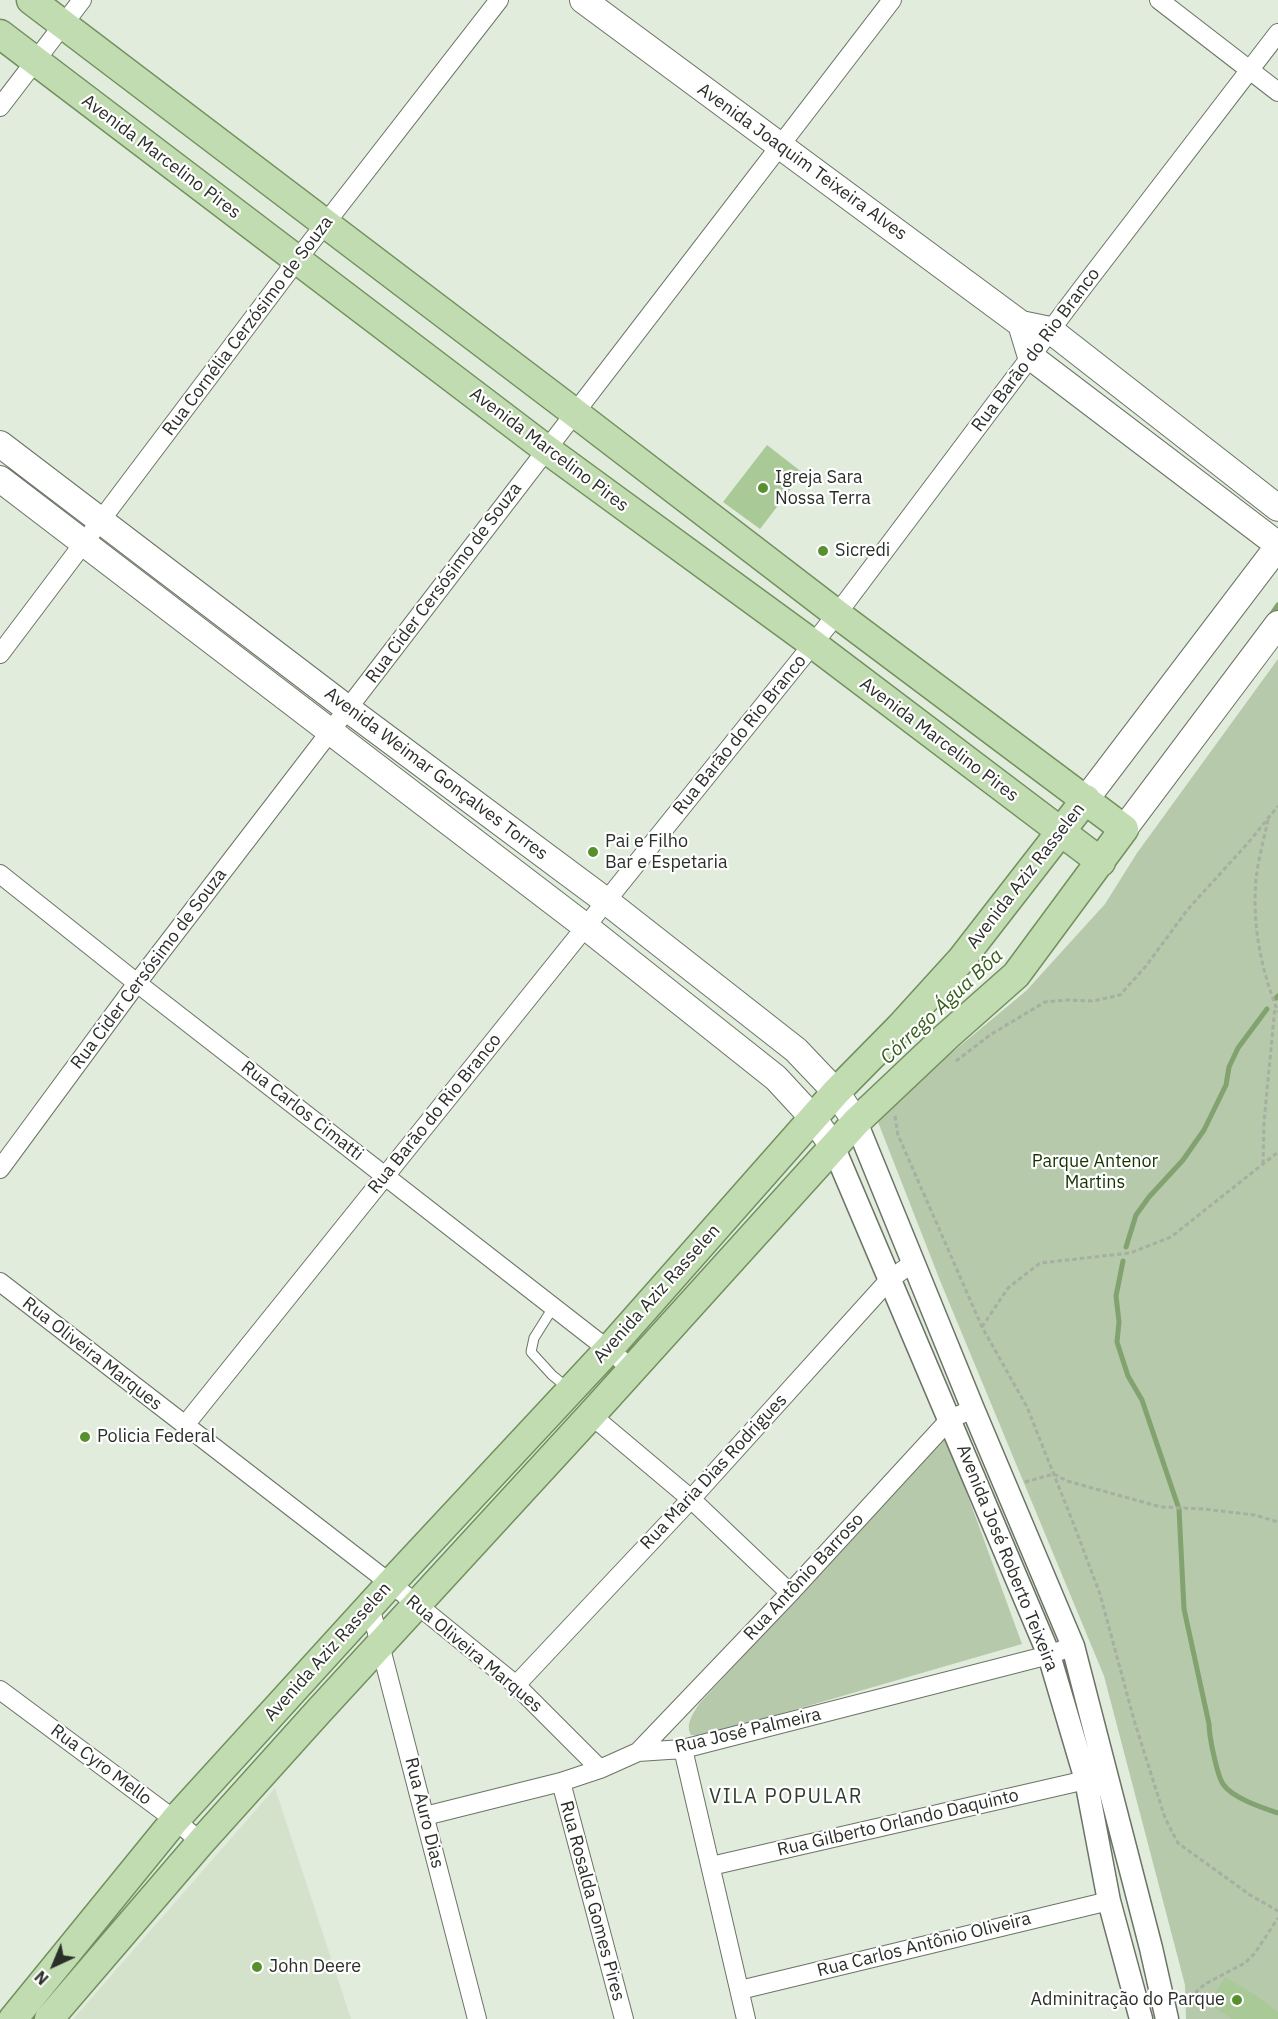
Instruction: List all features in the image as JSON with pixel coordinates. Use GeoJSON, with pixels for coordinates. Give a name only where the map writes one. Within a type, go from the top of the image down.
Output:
{"type":"FeatureCollection","features":[{"type":"Feature","properties":{"kind":"main road"},"geometry":{"type":"LineString","coordinates":[[31,0],[575,412],[837,614],[1124,829]]}},
{"type":"Feature","properties":{"kind":"main road","name":"Avenida Joaquim Teixeira Alves"},"geometry":{"type":"LineString","coordinates":[[583,0],[1021,324],[1050,330]]}},
{"type":"Feature","properties":{"kind":"main road","name":"Avenida Marcelino Pires"},"geometry":{"type":"LineString","coordinates":[[0,34],[546,449],[813,644],[1101,862]]}},
{"type":"Feature","properties":{"kind":"main road"},"geometry":{"type":"LineString","coordinates":[[1021,324],[1031,357],[1277,548]]}},
{"type":"Feature","properties":{"kind":"main road"},"geometry":{"type":"LineString","coordinates":[[1050,330],[1278,508]]}},
{"type":"Feature","properties":{"kind":"main road"},"geometry":{"type":"LineString","coordinates":[[1059,379],[1078,353]]}},
{"type":"Feature","properties":{"kind":"main road","name":"Avenida Weimar Gonçalves Torres"},"geometry":{"type":"LineString","coordinates":[[0,444],[348,709],[606,901],[796,1050],[836,1092],[856,1122]]}},
{"type":"Feature","properties":{"kind":"main road","name":"Avenida Weimar Gonçalves Torres"},"geometry":{"type":"LineString","coordinates":[[0,479],[586,927],[776,1078],[813,1118]]}},
{"type":"Feature","properties":{"kind":"main road","name":"Avenida Aziz Rasselen"},"geometry":{"type":"LineString","coordinates":[[50,2019],[201,1842],[381,1644],[404,1594],[570,1390],[836,1092],[901,1026],[961,960],[1277,548]]}},
{"type":"Feature","properties":{"kind":"main road","name":"Avenida Aziz Rasselen"},"geometry":{"type":"LineString","coordinates":[[13,2019],[175,1820],[370,1606],[404,1594],[591,1415],[856,1122],[1016,975],[1278,624]]}},
{"type":"Feature","properties":{"kind":"main road","name":"Avenida José Roberto Teixeira"},"geometry":{"type":"LineString","coordinates":[[813,1118],[833,1146]]}},
{"type":"Feature","properties":{"kind":"street"},"geometry":{"type":"LineString","coordinates":[[0,107],[82,0]]}},
{"type":"Feature","properties":{"kind":"street","name":"Rua Cornélia Cerzósimo de Souza"},"geometry":{"type":"LineString","coordinates":[[0,654],[297,260],[499,0]]}},
{"type":"Feature","properties":{"kind":"street","name":"Rua Cider Cersósimo de Souza"},"geometry":{"type":"LineString","coordinates":[[0,1169],[137,983],[892,0]]}},
{"type":"Feature","properties":{"kind":"street"},"geometry":{"type":"LineString","coordinates":[[1159,0],[1278,92]]}},
{"type":"Feature","properties":{"kind":"street","name":"Rua Barão do Rio Branco"},"geometry":{"type":"LineString","coordinates":[[185,1425],[837,614],[1248,69],[1278,33]]}},
{"type":"Feature","properties":{"kind":"street","name":"Rua Carlos Cimatti"},"geometry":{"type":"LineString","coordinates":[[0,874],[633,1369]]}},
{"type":"Feature","properties":{"kind":"street","name":"Avenida José Roberto Teixeira"},"geometry":{"type":"LineString","coordinates":[[856,1122],[1073,1646],[1151,1948],[1166,2019]]}},
{"type":"Feature","properties":{"kind":"street","name":"Avenida José Roberto Teixeira"},"geometry":{"type":"LineString","coordinates":[[833,1146],[1049,1655],[1086,1780],[1109,1901],[1141,2019]]}},
{"type":"Feature","properties":{"kind":"street","name":"Rua Maria Dias Rodrigues"},"geometry":{"type":"LineString","coordinates":[[516,1685],[691,1499],[889,1280],[914,1262]]}},
{"type":"Feature","properties":{"kind":"street","name":"Rua Oliveira Marques"},"geometry":{"type":"LineString","coordinates":[[0,1282],[404,1594],[516,1685],[600,1769]]}},
{"type":"Feature","properties":{"kind":"street","name":"Rua Antônio Barroso"},"geometry":{"type":"LineString","coordinates":[[638,1752],[790,1593],[950,1419],[973,1409]]}},
{"type":"Feature","properties":{"kind":"street"},"geometry":{"type":"LineString","coordinates":[[591,1415],[691,1499],[790,1593]]}},
{"type":"Feature","properties":{"kind":"street","name":"Rua Auro Dias"},"geometry":{"type":"LineString","coordinates":[[370,1606],[477,2019]]}},
{"type":"Feature","properties":{"kind":"street","name":"Rua José Palmeira"},"geometry":{"type":"LineString","coordinates":[[424,1816],[561,1782],[600,1769],[638,1752],[683,1749],[1049,1655],[1073,1646]]}},
{"type":"Feature","properties":{"kind":"street","name":"Rua Cyro Mello"},"geometry":{"type":"LineString","coordinates":[[2,1695],[175,1820],[201,1842]]}},
{"type":"Feature","properties":{"kind":"street"},"geometry":{"type":"LineString","coordinates":[[683,1749],[746,2019]]}},
{"type":"Feature","properties":{"kind":"street","name":"Rua Gilberto Orlando Daquinto"},"geometry":{"type":"LineString","coordinates":[[711,1866],[1086,1780]]}},
{"type":"Feature","properties":{"kind":"street","name":"Rua Rosalda Gomes Pires"},"geometry":{"type":"LineString","coordinates":[[561,1782],[624,2019]]}},
{"type":"Feature","properties":{"kind":"street","name":"Rua Carlos Antônio Oliveira"},"geometry":{"type":"LineString","coordinates":[[740,1990],[1109,1901]]}},
{"type":"Feature","properties":{"kind":"lane"},"geometry":{"type":"LineString","coordinates":[[554,1306],[534,1338],[531,1352],[570,1390]]}},
{"type":"Feature","properties":{"kind":"path"},"geometry":{"type":"LineString","coordinates":[[952,1064],[990,1035],[1045,1002],[1093,1001],[1120,995],[1146,966],[1188,909],[1278,806]]}},
{"type":"Feature","properties":{"kind":"path"},"geometry":{"type":"LineString","coordinates":[[1268,818],[1256,879],[1255,935],[1267,985],[1278,1012]]}},
{"type":"Feature","properties":{"kind":"path"},"geometry":{"type":"LineString","coordinates":[[1263,1164],[1265,1111],[1275,1006]]}},
{"type":"Feature","properties":{"kind":"path"},"geometry":{"type":"LineString","coordinates":[[896,1113],[894,1119],[898,1135],[982,1327],[1027,1407],[1100,1594],[1134,1720],[1165,1818],[1178,1843],[1226,1878],[1278,1911]]}},
{"type":"Feature","properties":{"kind":"path"},"geometry":{"type":"LineString","coordinates":[[982,1327],[1008,1288],[1040,1263],[1130,1253],[1171,1237],[1278,1152]]}},
{"type":"Feature","properties":{"kind":"path"},"geometry":{"type":"LineString","coordinates":[[1006,1488],[1054,1474],[1066,1481],[1112,1495],[1166,1507],[1255,1515],[1278,1522]]}},
{"type":"Feature","properties":{"kind":"path"},"geometry":{"type":"LineString","coordinates":[[1166,2019],[1205,1984],[1245,1963],[1255,1953],[1278,1918]]}},
{"type":"Feature","properties":{"kind":"shaded area"},"geometry":{"type":"Polygon","coordinates":[[[275,1788],[351,2019],[73,2019],[158,1922],[275,1788]]]}},
{"type":"Feature","properties":{"kind":"green space","name":"Parque Antenor Martins"},"geometry":{"type":"Polygon","coordinates":[[[1278,659],[1278,2019],[1186,2019],[1185,1985],[1104,1676],[941,1283],[878,1122],[902,1094],[1026,991],[1105,904],[1137,853],[1278,659]]]}},
{"type":"Feature","properties":{"kind":"green space"},"geometry":{"type":"Polygon","coordinates":[[[946,1436],[1022,1644],[704,1736],[691,1735],[689,1723],[699,1704],[946,1436]]]}},
{"type":"Feature","properties":{"kind":"building","name":"Igreja Sara Nossa Terra"},"geometry":{"type":"Polygon","coordinates":[[[767,445],[803,473],[760,529],[723,502],[767,445]]]}},
{"type":"Feature","properties":{"kind":"building","name":"Adminitração do Parque"},"geometry":{"type":"Polygon","coordinates":[[[1225,1977],[1278,2012],[1278,2019],[1232,2019],[1209,2004],[1225,1977]]]}},
{"type":"Feature","properties":{"kind":"waterway","name":"Córrego Água Bôa"},"geometry":{"type":"LineString","coordinates":[[1269,618],[1278,605]]}},
{"type":"Feature","properties":{"kind":"waterway"},"geometry":{"type":"LineString","coordinates":[[1126,1247],[1136,1215],[1149,1197],[1183,1160],[1204,1130],[1226,1085],[1229,1067],[1238,1048],[1267,1009]]}},
{"type":"Feature","properties":{"kind":"waterway"},"geometry":{"type":"LineString","coordinates":[[1123,1261],[1116,1296],[1119,1322],[1117,1342],[1128,1376],[1142,1400],[1179,1509],[1184,1609],[1216,1764],[1223,1784],[1233,1794],[1278,1813]]}},
{"type":"Feature","properties":{"kind":"place","name":"Igreja Sara Nossa Terra"},"geometry":{"type":"Point","coordinates":[763,488]}},
{"type":"Feature","properties":{"kind":"place","name":"Sicredi"},"geometry":{"type":"Point","coordinates":[823,551]}},
{"type":"Feature","properties":{"kind":"place","name":"Pai e Filho Bar e Espetaria"},"geometry":{"type":"Point","coordinates":[593,852]}},
{"type":"Feature","properties":{"kind":"place","name":"Policia Federal"},"geometry":{"type":"Point","coordinates":[85,1437]}},
{"type":"Feature","properties":{"kind":"place","name":"John Deere"},"geometry":{"type":"Point","coordinates":[257,1967]}},
{"type":"Feature","properties":{"kind":"place","name":"Adminitração do Parque"},"geometry":{"type":"Point","coordinates":[1237,2000]}},
{"type":"Feature","properties":{"kind":"district","name":"VILA POPULAR"},"geometry":{"type":"Point","coordinates":[786,1797]}}]}
